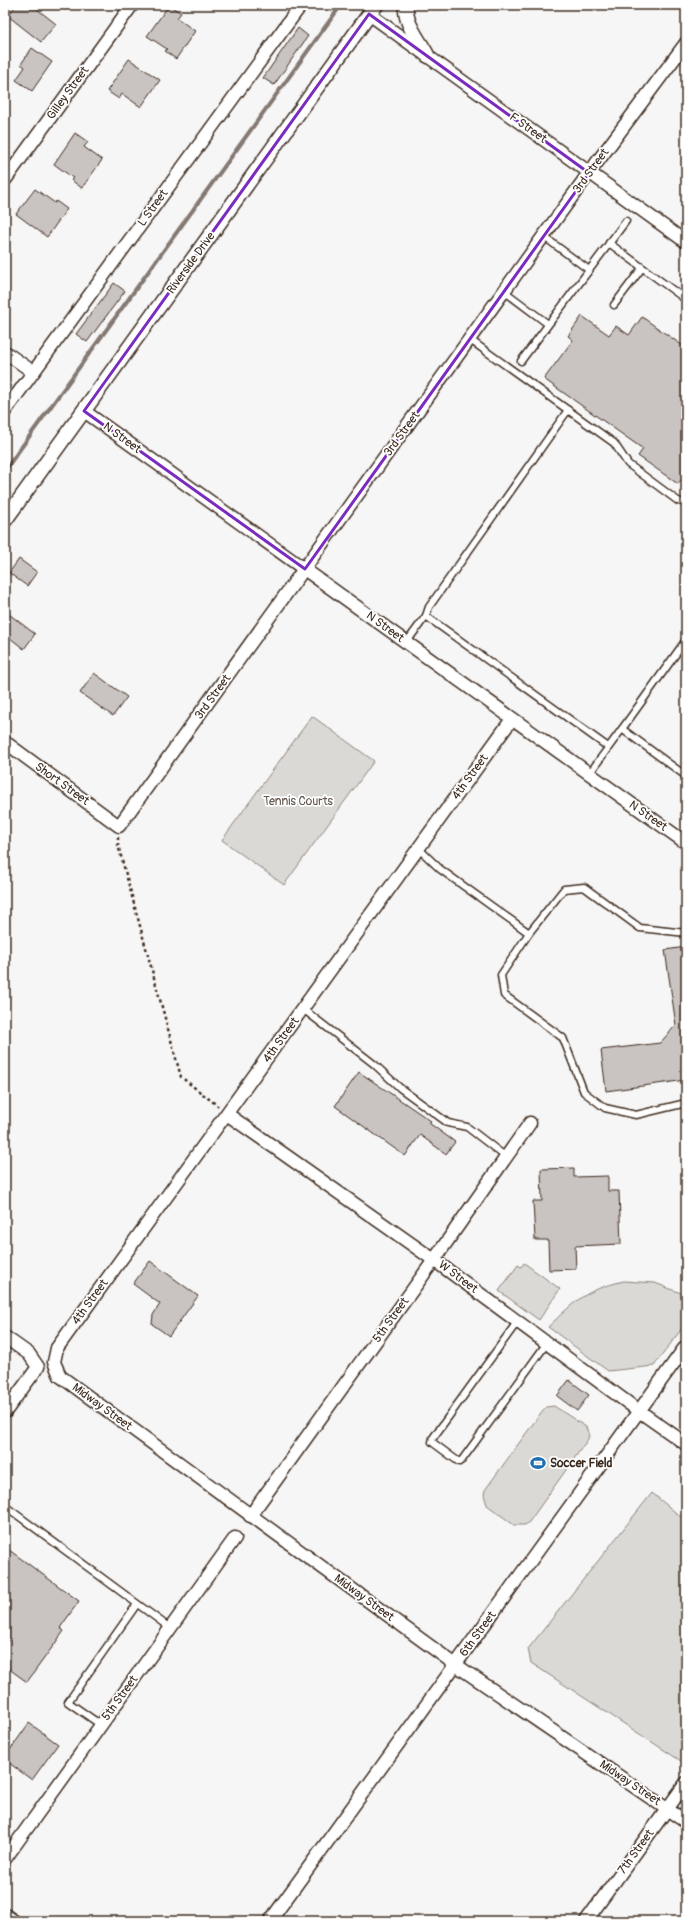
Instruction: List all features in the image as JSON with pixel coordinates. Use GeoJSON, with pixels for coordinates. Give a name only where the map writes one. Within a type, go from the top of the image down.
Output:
{"type":"FeatureCollection","features":[{"type":"Feature","properties":{"kind":"street","name":"Gilley Street"},"geometry":{"type":"LineString","coordinates":[[5,180],[132,5]]}},
{"type":"Feature","properties":{"kind":"street","name":"L Street"},"geometry":{"type":"LineString","coordinates":[[5,411],[301,5]]}},
{"type":"Feature","properties":{"kind":"street"},"geometry":{"type":"LineString","coordinates":[[406,5],[410,26],[427,55]]}},
{"type":"Feature","properties":{"kind":"street","name":"F Street"},"geometry":{"type":"LineString","coordinates":[[372,10],[427,55],[686,242]]}},
{"type":"Feature","properties":{"kind":"street","name":"Riverside Drive"},"geometry":{"type":"LineString","coordinates":[[5,520],[372,10]]}},
{"type":"Feature","properties":{"kind":"street","name":"3rd Street"},"geometry":{"type":"LineString","coordinates":[[119,826],[543,236],[686,43]]}},
{"type":"Feature","properties":{"kind":"street"},"geometry":{"type":"LineString","coordinates":[[5,352],[33,372]]}},
{"type":"Feature","properties":{"kind":"street","name":"N Street"},"geometry":{"type":"LineString","coordinates":[[84,411],[686,843]]}},
{"type":"Feature","properties":{"kind":"street","name":"4th Street"},"geometry":{"type":"LineString","coordinates":[[54,1362],[57,1348],[512,719]]}},
{"type":"Feature","properties":{"kind":"street","name":"Short Street"},"geometry":{"type":"LineString","coordinates":[[7,748],[119,826]]}},
{"type":"Feature","properties":{"kind":"street","name":"W Street"},"geometry":{"type":"LineString","coordinates":[[227,1114],[434,1260],[686,1444]]}},
{"type":"Feature","properties":{"kind":"street","name":"5th Street"},"geometry":{"type":"LineString","coordinates":[[250,1516],[530,1124]]}},
{"type":"Feature","properties":{"kind":"street"},"geometry":{"type":"LineString","coordinates":[[5,1337],[29,1354],[38,1367],[5,1412]]}},
{"type":"Feature","properties":{"kind":"street","name":"6th Street"},"geometry":{"type":"LineString","coordinates":[[270,1921],[686,1346]]}},
{"type":"Feature","properties":{"kind":"street","name":"Midway Street"},"geometry":{"type":"LineString","coordinates":[[54,1362],[60,1376],[250,1516],[456,1665],[686,1822]]}},
{"type":"Feature","properties":{"kind":"street","name":"5th Street"},"geometry":{"type":"LineString","coordinates":[[5,1859],[235,1538]]}},
{"type":"Feature","properties":{"kind":"street","name":"7th Street"},"geometry":{"type":"LineString","coordinates":[[586,1921],[686,1783]]}},
{"type":"Feature","properties":{"kind":"street"},"geometry":{"type":"LineString","coordinates":[[5,1915],[14,1921]]}},
{"type":"Feature","properties":{"kind":"lane"},"geometry":{"type":"LineString","coordinates":[[521,361],[626,221]]}},
{"type":"Feature","properties":{"kind":"lane"},"geometry":{"type":"LineString","coordinates":[[543,236],[589,270]]}},
{"type":"Feature","properties":{"kind":"lane"},"geometry":{"type":"LineString","coordinates":[[609,243],[685,299]]}},
{"type":"Feature","properties":{"kind":"lane"},"geometry":{"type":"LineString","coordinates":[[614,306],[642,268]]}},
{"type":"Feature","properties":{"kind":"lane"},"geometry":{"type":"LineString","coordinates":[[504,291],[548,324]]}},
{"type":"Feature","properties":{"kind":"lane"},"geometry":{"type":"LineString","coordinates":[[469,339],[614,443],[628,464],[678,501],[686,503]]}},
{"type":"Feature","properties":{"kind":"lane"},"geometry":{"type":"LineString","coordinates":[[406,643],[426,616],[429,607],[568,410]]}},
{"type":"Feature","properties":{"kind":"lane"},"geometry":{"type":"LineString","coordinates":[[426,616],[608,747]]}},
{"type":"Feature","properties":{"kind":"lane"},"geometry":{"type":"LineString","coordinates":[[589,774],[686,640]]}},
{"type":"Feature","properties":{"kind":"lane"},"geometry":{"type":"LineString","coordinates":[[622,729],[686,776]]}},
{"type":"Feature","properties":{"kind":"lane"},"geometry":{"type":"LineString","coordinates":[[418,848],[440,869],[530,933]]}},
{"type":"Feature","properties":{"kind":"lane"},"geometry":{"type":"LineString","coordinates":[[686,933],[640,928],[584,887],[564,889],[530,933],[501,975],[504,995],[563,1038],[584,1092],[605,1108],[636,1115],[686,1103]]}},
{"type":"Feature","properties":{"kind":"lane"},"geometry":{"type":"LineString","coordinates":[[303,1009],[374,1064],[400,1088],[448,1123],[467,1128],[506,1157]]}},
{"type":"Feature","properties":{"kind":"lane"},"geometry":{"type":"LineString","coordinates":[[518,1322],[433,1438],[432,1442],[459,1462],[462,1460],[547,1343]]}},
{"type":"Feature","properties":{"kind":"lane"},"geometry":{"type":"LineString","coordinates":[[5,1506],[170,1628]]}},
{"type":"Feature","properties":{"kind":"lane"},"geometry":{"type":"LineString","coordinates":[[100,1726],[68,1702],[137,1604]]}},
{"type":"Feature","properties":{"kind":"path"},"geometry":{"type":"LineString","coordinates":[[119,826],[118,845],[181,1077],[227,1114]]}},
{"type":"Feature","properties":{"kind":"highlighted area"},"geometry":{"type":"Polygon","coordinates":[[[369,14],[589,173],[305,569],[84,411],[369,14]]]}},
{"type":"Feature","properties":{"kind":"green space","name":"Tennis Courts"},"geometry":{"type":"Polygon","coordinates":[[[312,716],[374,761],[284,885],[222,840],[312,716]]]}},
{"type":"Feature","properties":{"kind":"green space"},"geometry":{"type":"Polygon","coordinates":[[[524,1263],[560,1289],[539,1320],[499,1291],[518,1265],[521,1267],[524,1263]]]}},
{"type":"Feature","properties":{"kind":"green space"},"geometry":{"type":"Polygon","coordinates":[[[624,1281],[655,1283],[686,1295],[686,1323],[654,1366],[608,1371],[548,1327],[574,1303],[590,1292],[624,1281]]]}},
{"type":"Feature","properties":{"kind":"green space","name":"Soccer Field"},"geometry":{"type":"Polygon","coordinates":[[[554,1406],[586,1427],[589,1435],[588,1439],[529,1522],[525,1525],[514,1525],[487,1505],[484,1495],[485,1490],[543,1410],[546,1407],[554,1406]]]}},
{"type":"Feature","properties":{"kind":"green space"},"geometry":{"type":"Polygon","coordinates":[[[652,1493],[686,1521],[686,1761],[684,1763],[531,1663],[528,1649],[652,1493]]]}},
{"type":"Feature","properties":{"kind":"building"},"geometry":{"type":"Polygon","coordinates":[[[16,5],[32,5],[56,24],[41,42],[8,16],[16,5]]]}},
{"type":"Feature","properties":{"kind":"building"},"geometry":{"type":"Polygon","coordinates":[[[169,5],[181,13],[177,18],[195,31],[176,59],[165,51],[167,49],[147,36],[169,5]]]}},
{"type":"Feature","properties":{"kind":"building"},"geometry":{"type":"Polygon","coordinates":[[[298,28],[308,36],[274,85],[263,78],[298,28]]]}},
{"type":"Feature","properties":{"kind":"building"},"geometry":{"type":"Polygon","coordinates":[[[32,48],[52,62],[32,91],[16,80],[25,67],[21,64],[32,48]]]}},
{"type":"Feature","properties":{"kind":"building"},"geometry":{"type":"Polygon","coordinates":[[[129,59],[160,80],[141,107],[122,94],[119,99],[107,91],[129,59]]]}},
{"type":"Feature","properties":{"kind":"building"},"geometry":{"type":"Polygon","coordinates":[[[75,133],[88,142],[84,147],[102,160],[82,188],[71,180],[73,178],[54,164],[75,133]]]}},
{"type":"Feature","properties":{"kind":"building"},"geometry":{"type":"Polygon","coordinates":[[[35,189],[55,203],[56,201],[67,209],[47,237],[16,214],[35,189]]]}},
{"type":"Feature","properties":{"kind":"building"},"geometry":{"type":"Polygon","coordinates":[[[114,283],[125,291],[87,342],[76,334],[114,283]]]}},
{"type":"Feature","properties":{"kind":"building"},"geometry":{"type":"Polygon","coordinates":[[[582,316],[609,335],[616,326],[629,335],[642,317],[686,348],[686,474],[678,484],[638,456],[643,449],[544,379],[573,340],[568,336],[582,316]]]}},
{"type":"Feature","properties":{"kind":"building"},"geometry":{"type":"Polygon","coordinates":[[[19,559],[37,572],[27,586],[9,573],[19,559]]]}},
{"type":"Feature","properties":{"kind":"building"},"geometry":{"type":"Polygon","coordinates":[[[5,611],[35,634],[24,649],[5,634],[5,611]]]}},
{"type":"Feature","properties":{"kind":"building"},"geometry":{"type":"Polygon","coordinates":[[[94,673],[127,697],[113,716],[80,693],[94,673]]]}},
{"type":"Feature","properties":{"kind":"building"},"geometry":{"type":"Polygon","coordinates":[[[686,947],[686,1080],[606,1091],[601,1050],[660,1043],[676,1025],[665,950],[686,947]]]}},
{"type":"Feature","properties":{"kind":"building"},"geometry":{"type":"Polygon","coordinates":[[[359,1072],[431,1121],[429,1123],[455,1142],[446,1154],[420,1135],[405,1156],[335,1106],[359,1072]]]}},
{"type":"Feature","properties":{"kind":"building"},"geometry":{"type":"Polygon","coordinates":[[[574,1168],[574,1177],[608,1176],[608,1191],[619,1191],[621,1244],[575,1246],[576,1269],[549,1270],[548,1240],[535,1240],[533,1201],[542,1201],[541,1169],[574,1168]]]}},
{"type":"Feature","properties":{"kind":"building"},"geometry":{"type":"Polygon","coordinates":[[[150,1261],[198,1296],[169,1336],[152,1324],[153,1315],[160,1304],[133,1284],[150,1261]]]}},
{"type":"Feature","properties":{"kind":"building"},"geometry":{"type":"Polygon","coordinates":[[[569,1380],[589,1395],[577,1411],[557,1396],[569,1380]]]}},
{"type":"Feature","properties":{"kind":"building"},"geometry":{"type":"Polygon","coordinates":[[[5,1547],[79,1601],[60,1628],[64,1631],[27,1682],[5,1666],[5,1547]]]}},
{"type":"Feature","properties":{"kind":"building"},"geometry":{"type":"Polygon","coordinates":[[[29,1723],[58,1744],[32,1780],[5,1760],[5,1757],[29,1723]]]}},
{"type":"Feature","properties":{"kind":"waterway"},"geometry":{"type":"LineString","coordinates":[[5,470],[341,5]]}},
{"type":"Feature","properties":{"kind":"place","name":"Soccer Field"},"geometry":{"type":"Point","coordinates":[538,1463]}}]}
